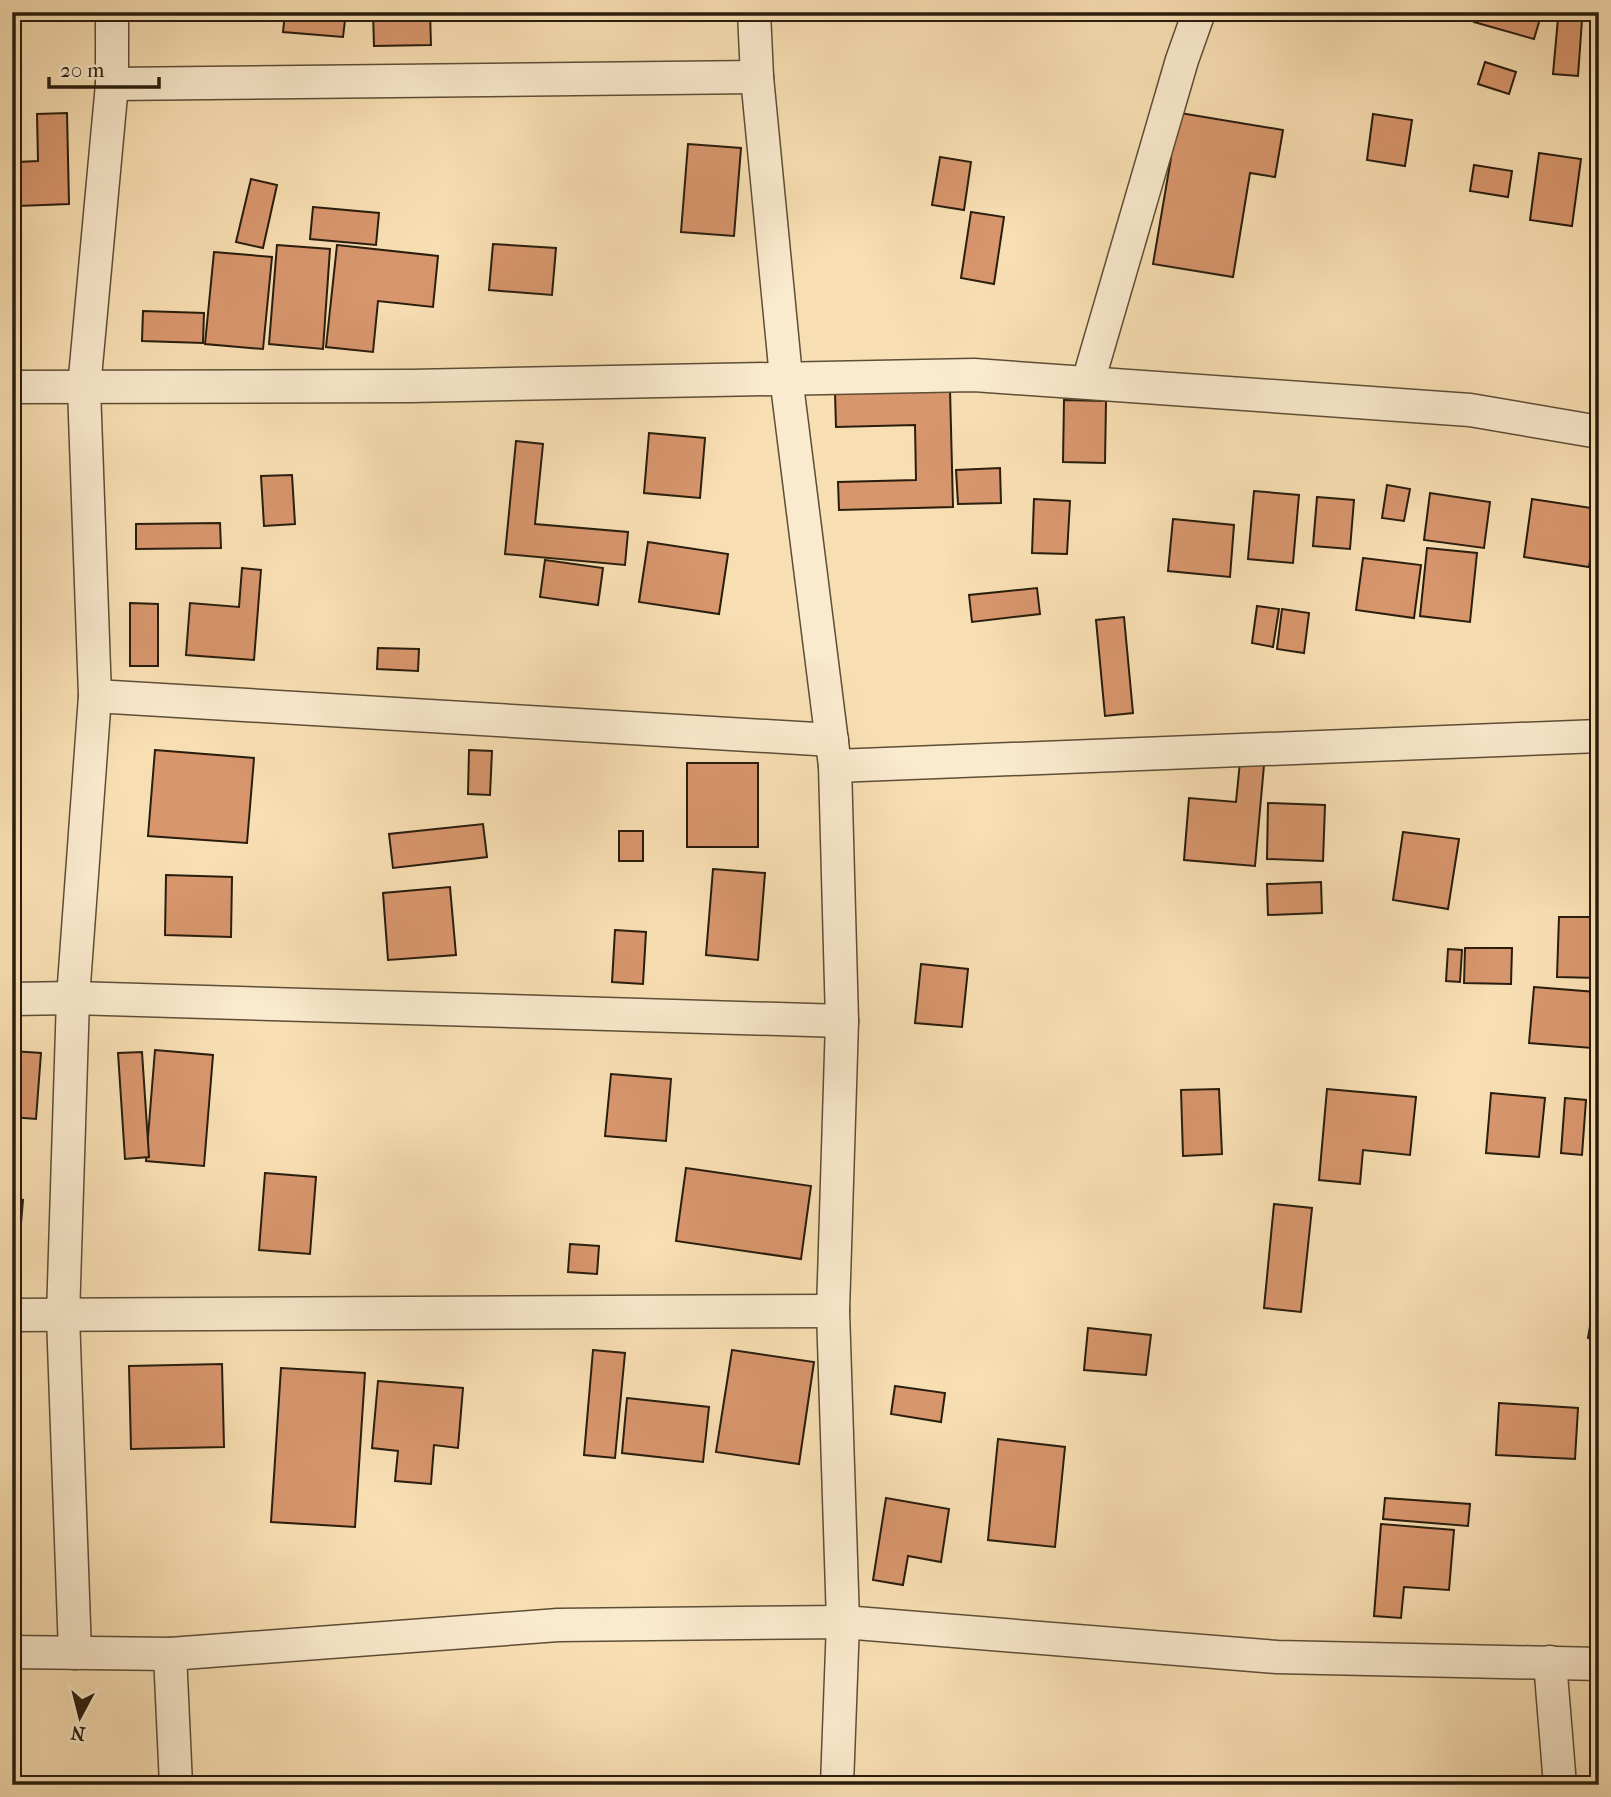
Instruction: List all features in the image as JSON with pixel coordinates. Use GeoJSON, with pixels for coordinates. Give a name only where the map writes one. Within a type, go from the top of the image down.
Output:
{"type":"FeatureCollection","features":[{"type":"Feature","properties":{"kind":"street"},"geometry":{"type":"LineString","coordinates":[[75,1653],[64,1316],[73,998],[95,696],[84,388],[112,84],[112,12]]}},
{"type":"Feature","properties":{"kind":"street"},"geometry":{"type":"LineString","coordinates":[[754,12],[757,77],[786,377],[833,753],[842,1021],[833,1311],[844,1622],[837,1785]]}},
{"type":"Feature","properties":{"kind":"street"},"geometry":{"type":"LineString","coordinates":[[1088,382],[1182,60],[1199,12]]}},
{"type":"Feature","properties":{"kind":"street"},"geometry":{"type":"LineString","coordinates":[[112,84],[757,77]]}},
{"type":"Feature","properties":{"kind":"street"},"geometry":{"type":"LineString","coordinates":[[12,387],[425,386],[974,374],[1470,410],[1599,432]]}},
{"type":"Feature","properties":{"kind":"street"},"geometry":{"type":"LineString","coordinates":[[95,696],[833,753],[1599,736]]}},
{"type":"Feature","properties":{"kind":"street"},"geometry":{"type":"LineString","coordinates":[[12,999],[73,998],[842,1021]]}},
{"type":"Feature","properties":{"kind":"street"},"geometry":{"type":"LineString","coordinates":[[12,1315],[833,1311]]}},
{"type":"Feature","properties":{"kind":"street"},"geometry":{"type":"LineString","coordinates":[[12,1652],[170,1654],[558,1625],[844,1622],[1277,1657],[1599,1664]]}},
{"type":"Feature","properties":{"kind":"street"},"geometry":{"type":"LineString","coordinates":[[170,1654],[176,1785]]}},
{"type":"Feature","properties":{"kind":"street"},"geometry":{"type":"LineString","coordinates":[[1550,1662],[1560,1785]]}},
{"type":"Feature","properties":{"kind":"building"},"geometry":{"type":"Polygon","coordinates":[[[285,12],[346,12],[343,37],[283,32],[285,12]]]}},
{"type":"Feature","properties":{"kind":"building"},"geometry":{"type":"Polygon","coordinates":[[[373,12],[430,12],[431,45],[374,46],[373,12]]]}},
{"type":"Feature","properties":{"kind":"building"},"geometry":{"type":"Polygon","coordinates":[[[1477,12],[1542,12],[1534,39],[1474,22],[1477,12]]]}},
{"type":"Feature","properties":{"kind":"building"},"geometry":{"type":"Polygon","coordinates":[[[1558,18],[1582,20],[1578,76],[1553,74],[1558,18]]]}},
{"type":"Feature","properties":{"kind":"building"},"geometry":{"type":"Polygon","coordinates":[[[1595,27],[1599,27],[1599,63],[1591,62],[1595,27]]]}},
{"type":"Feature","properties":{"kind":"building"},"geometry":{"type":"Polygon","coordinates":[[[1485,62],[1516,72],[1509,94],[1478,84],[1485,62]]]}},
{"type":"Feature","properties":{"kind":"building"},"geometry":{"type":"Polygon","coordinates":[[[1156,109],[1283,130],[1275,177],[1250,173],[1233,277],[1153,264],[1171,158],[1149,155],[1156,109]]]}},
{"type":"Feature","properties":{"kind":"building"},"geometry":{"type":"Polygon","coordinates":[[[67,113],[69,204],[18,206],[17,162],[38,161],[37,114],[67,113]]]}},
{"type":"Feature","properties":{"kind":"building"},"geometry":{"type":"Polygon","coordinates":[[[1373,114],[1412,120],[1405,166],[1367,160],[1373,114]]]}},
{"type":"Feature","properties":{"kind":"building"},"geometry":{"type":"Polygon","coordinates":[[[688,144],[741,148],[734,236],[681,232],[688,144]]]}},
{"type":"Feature","properties":{"kind":"building"},"geometry":{"type":"Polygon","coordinates":[[[1539,153],[1581,159],[1572,226],[1530,220],[1539,153]]]}},
{"type":"Feature","properties":{"kind":"building"},"geometry":{"type":"Polygon","coordinates":[[[940,157],[971,162],[964,210],[932,205],[940,157]]]}},
{"type":"Feature","properties":{"kind":"building"},"geometry":{"type":"Polygon","coordinates":[[[1474,165],[1512,171],[1508,197],[1470,191],[1474,165]]]}},
{"type":"Feature","properties":{"kind":"building"},"geometry":{"type":"Polygon","coordinates":[[[251,179],[277,185],[263,248],[236,242],[251,179]]]}},
{"type":"Feature","properties":{"kind":"building"},"geometry":{"type":"Polygon","coordinates":[[[313,207],[379,213],[376,245],[310,239],[313,207]]]}},
{"type":"Feature","properties":{"kind":"building"},"geometry":{"type":"Polygon","coordinates":[[[971,212],[1004,217],[994,284],[961,278],[971,212]]]}},
{"type":"Feature","properties":{"kind":"building"},"geometry":{"type":"Polygon","coordinates":[[[493,244],[556,248],[552,295],[489,290],[493,244]]]}},
{"type":"Feature","properties":{"kind":"building"},"geometry":{"type":"Polygon","coordinates":[[[277,245],[330,249],[323,349],[269,344],[277,245]]]}},
{"type":"Feature","properties":{"kind":"building"},"geometry":{"type":"Polygon","coordinates":[[[337,245],[438,256],[433,307],[378,301],[373,352],[326,347],[337,245]]]}},
{"type":"Feature","properties":{"kind":"building"},"geometry":{"type":"Polygon","coordinates":[[[214,252],[272,257],[263,349],[205,344],[214,252]]]}},
{"type":"Feature","properties":{"kind":"building"},"geometry":{"type":"Polygon","coordinates":[[[143,311],[204,313],[203,343],[142,341],[143,311]]]}},
{"type":"Feature","properties":{"kind":"building"},"geometry":{"type":"Polygon","coordinates":[[[950,389],[953,507],[839,510],[838,482],[916,480],[915,425],[836,427],[835,392],[950,389]]]}},
{"type":"Feature","properties":{"kind":"building"},"geometry":{"type":"Polygon","coordinates":[[[1064,400],[1106,401],[1105,463],[1063,462],[1064,400]]]}},
{"type":"Feature","properties":{"kind":"building"},"geometry":{"type":"Polygon","coordinates":[[[649,433],[705,438],[700,498],[644,493],[649,433]]]}},
{"type":"Feature","properties":{"kind":"building"},"geometry":{"type":"Polygon","coordinates":[[[516,441],[543,444],[535,524],[628,532],[625,565],[505,554],[516,441]]]}},
{"type":"Feature","properties":{"kind":"building"},"geometry":{"type":"Polygon","coordinates":[[[1000,468],[1001,503],[958,504],[956,470],[1000,468]]]}},
{"type":"Feature","properties":{"kind":"building"},"geometry":{"type":"Polygon","coordinates":[[[292,475],[295,524],[264,526],[261,476],[292,475]]]}},
{"type":"Feature","properties":{"kind":"building"},"geometry":{"type":"Polygon","coordinates":[[[1387,485],[1410,489],[1404,521],[1382,518],[1387,485]]]}},
{"type":"Feature","properties":{"kind":"building"},"geometry":{"type":"Polygon","coordinates":[[[1254,491],[1299,495],[1293,563],[1248,559],[1254,491]]]}},
{"type":"Feature","properties":{"kind":"building"},"geometry":{"type":"Polygon","coordinates":[[[1430,493],[1490,502],[1484,548],[1424,540],[1430,493]]]}},
{"type":"Feature","properties":{"kind":"building"},"geometry":{"type":"Polygon","coordinates":[[[1317,497],[1354,500],[1350,549],[1313,546],[1317,497]]]}},
{"type":"Feature","properties":{"kind":"building"},"geometry":{"type":"Polygon","coordinates":[[[1034,499],[1070,501],[1067,554],[1032,553],[1034,499]]]}},
{"type":"Feature","properties":{"kind":"building"},"geometry":{"type":"Polygon","coordinates":[[[1532,499],[1598,509],[1589,567],[1524,557],[1532,499]]]}},
{"type":"Feature","properties":{"kind":"building"},"geometry":{"type":"Polygon","coordinates":[[[1173,519],[1234,525],[1230,577],[1168,571],[1173,519]]]}},
{"type":"Feature","properties":{"kind":"building"},"geometry":{"type":"Polygon","coordinates":[[[220,523],[221,548],[136,549],[136,524],[220,523]]]}},
{"type":"Feature","properties":{"kind":"building"},"geometry":{"type":"Polygon","coordinates":[[[648,542],[728,554],[719,614],[639,602],[648,542]]]}},
{"type":"Feature","properties":{"kind":"building"},"geometry":{"type":"Polygon","coordinates":[[[1427,548],[1477,553],[1470,622],[1420,616],[1427,548]]]}},
{"type":"Feature","properties":{"kind":"building"},"geometry":{"type":"Polygon","coordinates":[[[1363,558],[1421,565],[1414,618],[1356,610],[1363,558]]]}},
{"type":"Feature","properties":{"kind":"building"},"geometry":{"type":"Polygon","coordinates":[[[545,560],[603,568],[598,605],[540,597],[545,560]]]}},
{"type":"Feature","properties":{"kind":"building"},"geometry":{"type":"Polygon","coordinates":[[[242,568],[261,570],[254,660],[186,655],[190,603],[239,607],[242,568]]]}},
{"type":"Feature","properties":{"kind":"building"},"geometry":{"type":"Polygon","coordinates":[[[1037,588],[1040,614],[972,622],[969,595],[1037,588]]]}},
{"type":"Feature","properties":{"kind":"building"},"geometry":{"type":"Polygon","coordinates":[[[130,603],[158,604],[158,666],[130,666],[130,603]]]}},
{"type":"Feature","properties":{"kind":"building"},"geometry":{"type":"Polygon","coordinates":[[[1257,606],[1279,609],[1273,647],[1252,643],[1257,606]]]}},
{"type":"Feature","properties":{"kind":"building"},"geometry":{"type":"Polygon","coordinates":[[[1282,609],[1309,613],[1304,653],[1277,649],[1282,609]]]}},
{"type":"Feature","properties":{"kind":"building"},"geometry":{"type":"Polygon","coordinates":[[[1124,617],[1133,713],[1105,716],[1096,620],[1124,617]]]}},
{"type":"Feature","properties":{"kind":"building"},"geometry":{"type":"Polygon","coordinates":[[[378,648],[419,649],[418,671],[377,669],[378,648]]]}},
{"type":"Feature","properties":{"kind":"building"},"geometry":{"type":"Polygon","coordinates":[[[155,750],[254,758],[247,843],[148,836],[155,750]]]}},
{"type":"Feature","properties":{"kind":"building"},"geometry":{"type":"Polygon","coordinates":[[[469,750],[492,751],[490,795],[468,794],[469,750]]]}},
{"type":"Feature","properties":{"kind":"building"},"geometry":{"type":"Polygon","coordinates":[[[1240,762],[1264,765],[1255,866],[1184,860],[1189,798],[1236,802],[1240,762]]]}},
{"type":"Feature","properties":{"kind":"building"},"geometry":{"type":"Polygon","coordinates":[[[687,763],[758,763],[758,847],[687,847],[687,763]]]}},
{"type":"Feature","properties":{"kind":"building"},"geometry":{"type":"Polygon","coordinates":[[[1268,803],[1325,805],[1323,861],[1267,859],[1268,803]]]}},
{"type":"Feature","properties":{"kind":"building"},"geometry":{"type":"Polygon","coordinates":[[[483,824],[487,857],[393,868],[389,834],[483,824]]]}},
{"type":"Feature","properties":{"kind":"building"},"geometry":{"type":"Polygon","coordinates":[[[619,831],[643,831],[643,861],[619,861],[619,831]]]}},
{"type":"Feature","properties":{"kind":"building"},"geometry":{"type":"Polygon","coordinates":[[[1403,832],[1459,839],[1448,909],[1393,900],[1403,832]]]}},
{"type":"Feature","properties":{"kind":"building"},"geometry":{"type":"Polygon","coordinates":[[[713,869],[765,873],[758,960],[706,955],[713,869]]]}},
{"type":"Feature","properties":{"kind":"building"},"geometry":{"type":"Polygon","coordinates":[[[166,875],[232,877],[231,937],[165,935],[166,875]]]}},
{"type":"Feature","properties":{"kind":"building"},"geometry":{"type":"Polygon","coordinates":[[[1321,882],[1322,913],[1268,915],[1267,884],[1321,882]]]}},
{"type":"Feature","properties":{"kind":"building"},"geometry":{"type":"Polygon","coordinates":[[[450,887],[456,955],[388,960],[383,893],[450,887]]]}},
{"type":"Feature","properties":{"kind":"building"},"geometry":{"type":"Polygon","coordinates":[[[1559,917],[1599,917],[1599,978],[1557,977],[1559,917]]]}},
{"type":"Feature","properties":{"kind":"building"},"geometry":{"type":"Polygon","coordinates":[[[615,930],[646,932],[643,984],[612,982],[615,930]]]}},
{"type":"Feature","properties":{"kind":"building"},"geometry":{"type":"Polygon","coordinates":[[[1465,948],[1512,948],[1511,984],[1464,983],[1465,948]]]}},
{"type":"Feature","properties":{"kind":"building"},"geometry":{"type":"Polygon","coordinates":[[[1448,949],[1462,950],[1460,982],[1446,981],[1448,949]]]}},
{"type":"Feature","properties":{"kind":"building"},"geometry":{"type":"Polygon","coordinates":[[[921,964],[968,969],[962,1027],[915,1023],[921,964]]]}},
{"type":"Feature","properties":{"kind":"building"},"geometry":{"type":"Polygon","coordinates":[[[1534,987],[1596,992],[1592,1048],[1529,1043],[1534,987]]]}},
{"type":"Feature","properties":{"kind":"building"},"geometry":{"type":"Polygon","coordinates":[[[155,1050],[213,1055],[204,1166],[146,1161],[155,1050]]]}},
{"type":"Feature","properties":{"kind":"building"},"geometry":{"type":"Polygon","coordinates":[[[12,1051],[41,1053],[36,1119],[12,1117],[12,1051]]]}},
{"type":"Feature","properties":{"kind":"building"},"geometry":{"type":"Polygon","coordinates":[[[142,1052],[149,1157],[125,1159],[118,1053],[142,1052]]]}},
{"type":"Feature","properties":{"kind":"building"},"geometry":{"type":"Polygon","coordinates":[[[611,1074],[671,1079],[666,1141],[605,1136],[611,1074]]]}},
{"type":"Feature","properties":{"kind":"building"},"geometry":{"type":"Polygon","coordinates":[[[1219,1089],[1222,1154],[1183,1156],[1181,1090],[1219,1089]]]}},
{"type":"Feature","properties":{"kind":"building"},"geometry":{"type":"Polygon","coordinates":[[[1327,1089],[1416,1097],[1410,1155],[1363,1150],[1360,1184],[1319,1180],[1327,1089]]]}},
{"type":"Feature","properties":{"kind":"building"},"geometry":{"type":"Polygon","coordinates":[[[1491,1093],[1545,1098],[1539,1157],[1486,1153],[1491,1093]]]}},
{"type":"Feature","properties":{"kind":"building"},"geometry":{"type":"Polygon","coordinates":[[[1565,1098],[1586,1100],[1582,1155],[1561,1153],[1565,1098]]]}},
{"type":"Feature","properties":{"kind":"building"},"geometry":{"type":"Polygon","coordinates":[[[686,1168],[811,1186],[801,1259],[676,1241],[686,1168]]]}},
{"type":"Feature","properties":{"kind":"building"},"geometry":{"type":"Polygon","coordinates":[[[265,1173],[316,1177],[310,1254],[259,1250],[265,1173]]]}},
{"type":"Feature","properties":{"kind":"building"},"geometry":{"type":"Polygon","coordinates":[[[12,1199],[23,1200],[17,1271],[12,1270],[12,1199]]]}},
{"type":"Feature","properties":{"kind":"building"},"geometry":{"type":"Polygon","coordinates":[[[1274,1204],[1312,1208],[1301,1312],[1264,1308],[1274,1204]]]}},
{"type":"Feature","properties":{"kind":"building"},"geometry":{"type":"Polygon","coordinates":[[[570,1244],[599,1246],[597,1274],[568,1272],[570,1244]]]}},
{"type":"Feature","properties":{"kind":"building"},"geometry":{"type":"Polygon","coordinates":[[[1593,1309],[1599,1310],[1599,1340],[1588,1338],[1593,1309]]]}},
{"type":"Feature","properties":{"kind":"building"},"geometry":{"type":"Polygon","coordinates":[[[1088,1328],[1151,1335],[1146,1375],[1084,1370],[1088,1328]]]}},
{"type":"Feature","properties":{"kind":"building"},"geometry":{"type":"Polygon","coordinates":[[[593,1350],[625,1353],[615,1458],[584,1455],[593,1350]]]}},
{"type":"Feature","properties":{"kind":"building"},"geometry":{"type":"Polygon","coordinates":[[[732,1350],[814,1362],[799,1464],[716,1452],[732,1350]]]}},
{"type":"Feature","properties":{"kind":"building"},"geometry":{"type":"Polygon","coordinates":[[[222,1364],[224,1447],[131,1449],[129,1366],[222,1364]]]}},
{"type":"Feature","properties":{"kind":"building"},"geometry":{"type":"Polygon","coordinates":[[[281,1368],[365,1373],[355,1527],[271,1522],[281,1368]]]}},
{"type":"Feature","properties":{"kind":"building"},"geometry":{"type":"Polygon","coordinates":[[[378,1381],[463,1388],[458,1448],[434,1445],[431,1484],[395,1481],[398,1451],[372,1448],[378,1381]]]}},
{"type":"Feature","properties":{"kind":"building"},"geometry":{"type":"Polygon","coordinates":[[[895,1386],[945,1393],[941,1422],[891,1414],[895,1386]]]}},
{"type":"Feature","properties":{"kind":"building"},"geometry":{"type":"Polygon","coordinates":[[[627,1398],[709,1407],[703,1462],[622,1453],[627,1398]]]}},
{"type":"Feature","properties":{"kind":"building"},"geometry":{"type":"Polygon","coordinates":[[[1499,1403],[1578,1408],[1575,1459],[1496,1455],[1499,1403]]]}},
{"type":"Feature","properties":{"kind":"building"},"geometry":{"type":"Polygon","coordinates":[[[998,1439],[1065,1447],[1055,1547],[988,1540],[998,1439]]]}},
{"type":"Feature","properties":{"kind":"building"},"geometry":{"type":"Polygon","coordinates":[[[886,1498],[949,1509],[941,1562],[908,1556],[903,1585],[873,1580],[886,1498]]]}},
{"type":"Feature","properties":{"kind":"building"},"geometry":{"type":"Polygon","coordinates":[[[1385,1498],[1470,1504],[1468,1526],[1383,1519],[1385,1498]]]}},
{"type":"Feature","properties":{"kind":"building"},"geometry":{"type":"Polygon","coordinates":[[[1381,1524],[1454,1530],[1449,1590],[1404,1587],[1401,1618],[1374,1616],[1381,1524]]]}}]}
